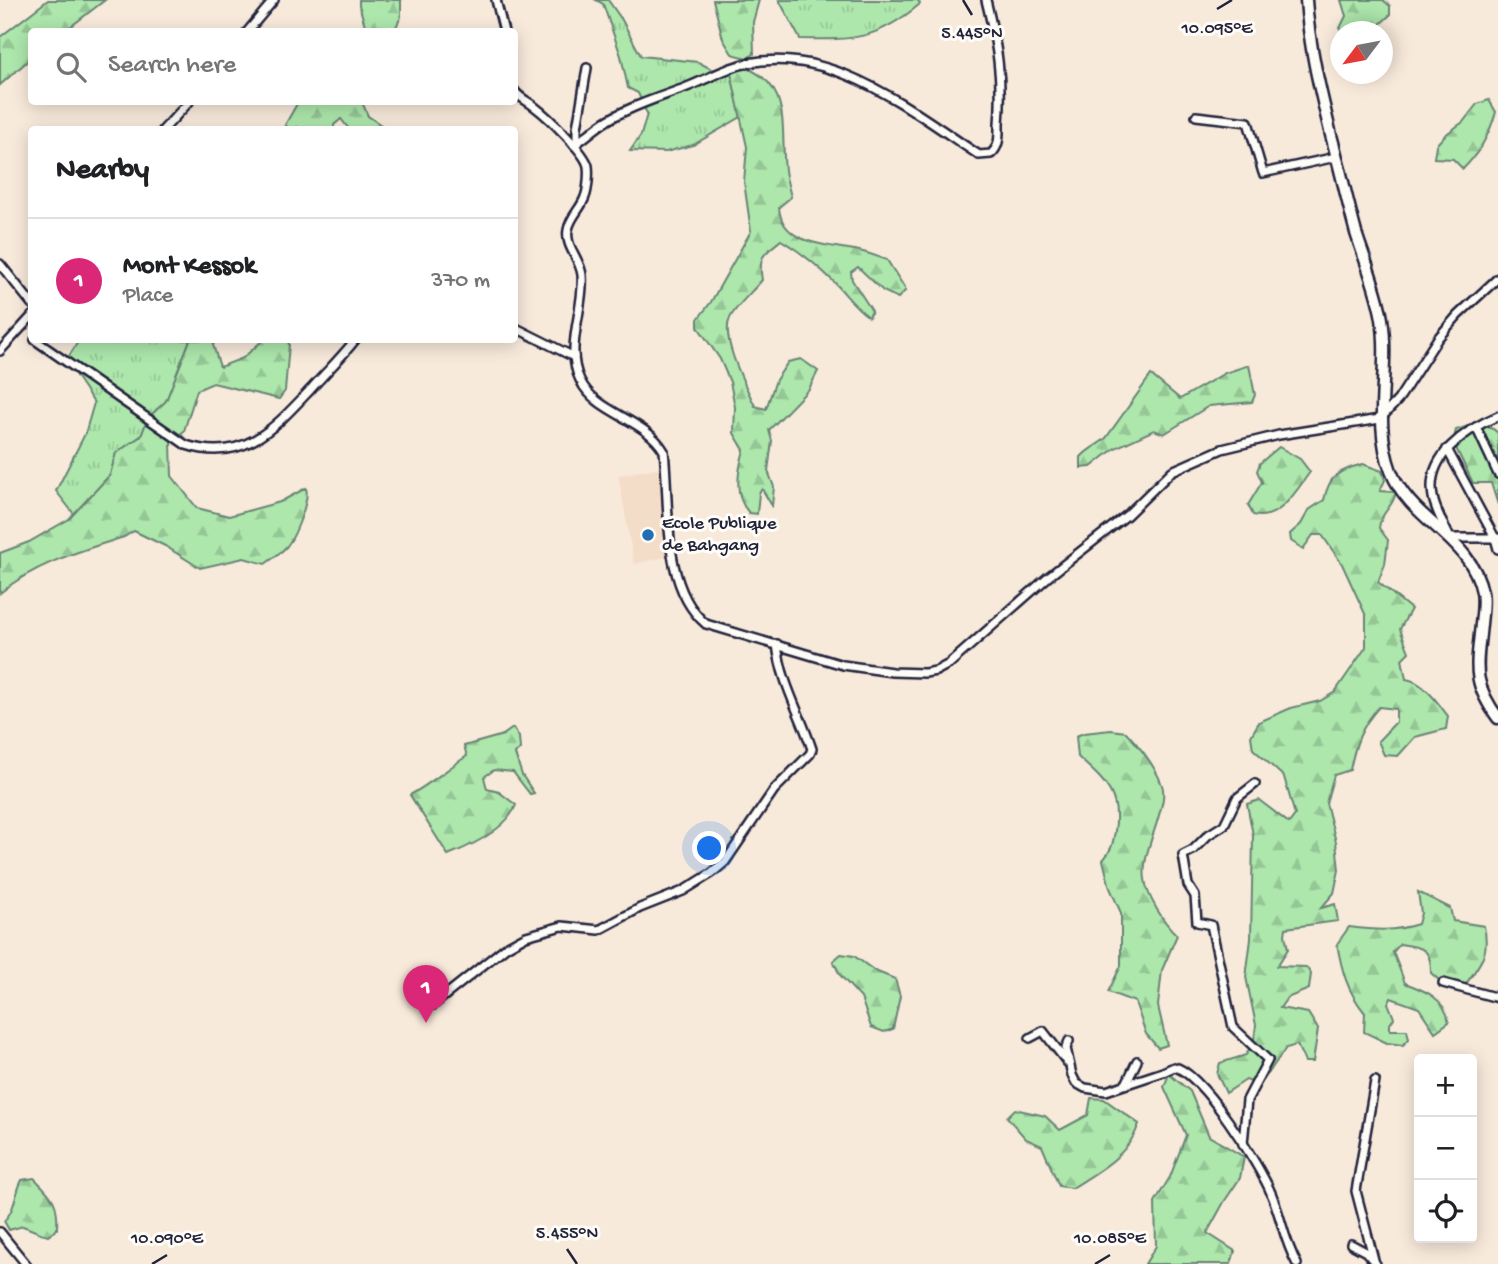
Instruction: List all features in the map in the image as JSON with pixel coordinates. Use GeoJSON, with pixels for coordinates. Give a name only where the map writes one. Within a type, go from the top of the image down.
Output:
{"type":"FeatureCollection","features":[{"type":"Feature","properties":{"kind":"main road"},"geometry":{"type":"LineString","coordinates":[[1305,1],[1311,51],[1336,158],[1382,320],[1384,382],[1380,419],[1391,472],[1403,494],[1420,514],[1450,538],[1469,558],[1482,592],[1477,680],[1481,693],[1498,718]]}},
{"type":"Feature","properties":{"kind":"street"},"geometry":{"type":"LineString","coordinates":[[250,28],[274,0]]}},
{"type":"Feature","properties":{"kind":"street"},"geometry":{"type":"LineString","coordinates":[[496,0],[503,28]]}},
{"type":"Feature","properties":{"kind":"street"},"geometry":{"type":"LineString","coordinates":[[576,144],[606,121],[627,110],[732,67],[761,62],[792,62],[852,76],[877,88],[979,155],[991,154],[998,146],[1002,88],[997,47],[986,0]]}},
{"type":"Feature","properties":{"kind":"street"},"geometry":{"type":"LineString","coordinates":[[576,144],[587,68]]}},
{"type":"Feature","properties":{"kind":"street"},"geometry":{"type":"LineString","coordinates":[[518,95],[537,108],[576,144],[588,166],[585,197],[568,230],[568,243],[579,262],[582,276],[574,357],[576,371],[588,393],[644,430],[664,451],[668,520],[675,569],[689,605],[696,616],[706,624],[843,664],[892,671],[936,671],[949,664],[1048,577],[1127,515],[1172,471],[1234,446],[1279,435],[1380,419],[1398,400],[1438,338],[1458,315],[1498,278]]}},
{"type":"Feature","properties":{"kind":"street"},"geometry":{"type":"LineString","coordinates":[[167,126],[185,105]]}},
{"type":"Feature","properties":{"kind":"street"},"geometry":{"type":"LineString","coordinates":[[1196,116],[1248,122],[1263,173],[1336,158]]}},
{"type":"Feature","properties":{"kind":"street"},"geometry":{"type":"LineString","coordinates":[[0,264],[28,299]]}},
{"type":"Feature","properties":{"kind":"street"},"geometry":{"type":"LineString","coordinates":[[0,351],[28,321]]}},
{"type":"Feature","properties":{"kind":"street"},"geometry":{"type":"LineString","coordinates":[[518,329],[574,357]]}},
{"type":"Feature","properties":{"kind":"street"},"geometry":{"type":"LineString","coordinates":[[21,330],[28,335]]}},
{"type":"Feature","properties":{"kind":"street"},"geometry":{"type":"LineString","coordinates":[[40,343],[186,445],[202,450],[222,450],[244,446],[274,428],[336,365],[353,343]]}},
{"type":"Feature","properties":{"kind":"street"},"geometry":{"type":"LineString","coordinates":[[1497,538],[1450,538],[1432,496],[1434,474],[1447,449],[1465,433],[1498,416]]}},
{"type":"Feature","properties":{"kind":"street"},"geometry":{"type":"LineString","coordinates":[[1476,427],[1498,474]]}},
{"type":"Feature","properties":{"kind":"street"},"geometry":{"type":"LineString","coordinates":[[1447,449],[1497,538],[1498,549]]}},
{"type":"Feature","properties":{"kind":"street"},"geometry":{"type":"LineString","coordinates":[[433,1005],[506,947],[526,936],[562,926],[599,930],[639,908],[684,891],[725,862],[774,790],[812,749],[790,699],[779,663],[777,644]]}},
{"type":"Feature","properties":{"kind":"street"},"geometry":{"type":"LineString","coordinates":[[1243,1144],[1247,1100],[1268,1060],[1233,1027],[1210,925],[1197,922],[1195,897],[1188,885],[1183,855],[1194,850],[1208,835],[1224,825],[1237,798],[1255,784]]}},
{"type":"Feature","properties":{"kind":"street"},"geometry":{"type":"LineString","coordinates":[[1443,983],[1498,998]]}},
{"type":"Feature","properties":{"kind":"street"},"geometry":{"type":"LineString","coordinates":[[1030,1038],[1043,1031],[1069,1065]]}},
{"type":"Feature","properties":{"kind":"street"},"geometry":{"type":"LineString","coordinates":[[1069,1041],[1066,1048],[1069,1065],[1080,1087],[1106,1091],[1174,1067],[1188,1072],[1216,1105],[1267,1184],[1285,1238],[1297,1264]]}},
{"type":"Feature","properties":{"kind":"street"},"geometry":{"type":"LineString","coordinates":[[1126,1084],[1137,1061]]}},
{"type":"Feature","properties":{"kind":"street"},"geometry":{"type":"LineString","coordinates":[[1375,1081],[1356,1191],[1375,1262]]}},
{"type":"Feature","properties":{"kind":"street"},"geometry":{"type":"LineString","coordinates":[[0,1232],[26,1264]]}},
{"type":"Feature","properties":{"kind":"street"},"geometry":{"type":"LineString","coordinates":[[1351,1244],[1375,1262]]}},
{"type":"Feature","properties":{"kind":"shaded area","name":"Ecole Publique de Bahgang"},"geometry":{"type":"Polygon","coordinates":[[[662,467],[664,513],[671,556],[634,564],[618,475],[662,467]]]}},
{"type":"Feature","properties":{"kind":"green space"},"geometry":{"type":"Polygon","coordinates":[[[48,0],[105,0],[69,28],[28,28],[28,61],[0,85],[0,37],[48,0]]]}},
{"type":"Feature","properties":{"kind":"green space"},"geometry":{"type":"Polygon","coordinates":[[[359,0],[401,0],[401,17],[396,28],[366,28],[359,0]]]}},
{"type":"Feature","properties":{"kind":"green space"},"geometry":{"type":"Polygon","coordinates":[[[596,0],[608,0],[641,56],[698,62],[719,73],[731,73],[741,117],[693,145],[666,152],[630,151],[641,135],[647,114],[638,93],[628,88],[621,56],[603,4],[596,0]]]}},
{"type":"Feature","properties":{"kind":"green space"},"geometry":{"type":"Polygon","coordinates":[[[713,0],[759,0],[753,22],[754,54],[747,58],[732,54],[723,39],[713,0]]]}},
{"type":"Feature","properties":{"kind":"green space"},"geometry":{"type":"Polygon","coordinates":[[[779,0],[918,0],[920,4],[891,25],[864,35],[835,39],[800,39],[779,0]]]}},
{"type":"Feature","properties":{"kind":"green space"},"geometry":{"type":"Polygon","coordinates":[[[1341,0],[1383,0],[1390,6],[1390,15],[1383,21],[1344,21],[1346,16],[1341,0]]]}},
{"type":"Feature","properties":{"kind":"green space"},"geometry":{"type":"Polygon","coordinates":[[[742,66],[770,84],[781,109],[785,170],[791,197],[779,207],[788,229],[796,236],[819,244],[859,251],[887,260],[906,290],[898,298],[883,291],[858,267],[851,272],[852,280],[872,311],[869,317],[815,264],[781,240],[763,257],[762,280],[733,313],[728,327],[728,338],[735,362],[755,406],[766,409],[776,380],[788,362],[801,359],[818,371],[809,389],[769,430],[772,441],[768,471],[774,487],[772,506],[762,489],[759,493],[757,514],[749,513],[739,491],[744,450],[734,433],[735,407],[730,382],[720,359],[698,327],[698,319],[711,302],[751,231],[744,182],[747,147],[731,73],[742,66]]]}},
{"type":"Feature","properties":{"kind":"green space"},"geometry":{"type":"Polygon","coordinates":[[[1489,100],[1496,112],[1487,136],[1469,163],[1463,169],[1453,159],[1434,158],[1436,145],[1445,135],[1463,122],[1477,104],[1489,100]]]}},
{"type":"Feature","properties":{"kind":"green space"},"geometry":{"type":"Polygon","coordinates":[[[296,105],[363,105],[368,116],[383,126],[347,126],[341,119],[334,126],[285,125],[296,105]]]}},
{"type":"Feature","properties":{"kind":"green space"},"geometry":{"type":"Polygon","coordinates":[[[77,343],[189,343],[166,401],[148,418],[141,436],[116,453],[110,475],[74,514],[56,491],[85,434],[94,403],[66,361],[77,343]]]}},
{"type":"Feature","properties":{"kind":"green space"},"geometry":{"type":"Polygon","coordinates":[[[189,343],[214,343],[220,367],[243,358],[260,343],[288,343],[285,391],[279,399],[213,383],[197,390],[184,431],[171,442],[172,476],[197,508],[229,516],[280,502],[306,488],[306,501],[301,518],[287,546],[265,564],[244,558],[200,568],[134,531],[43,566],[0,593],[0,553],[29,542],[69,519],[110,475],[116,453],[141,436],[148,418],[166,401],[189,343]]]}},
{"type":"Feature","properties":{"kind":"green space"},"geometry":{"type":"Polygon","coordinates":[[[1249,365],[1255,395],[1252,402],[1209,406],[1164,434],[1154,430],[1115,448],[1091,467],[1081,468],[1081,457],[1106,438],[1151,375],[1180,399],[1225,373],[1249,365]]]}},
{"type":"Feature","properties":{"kind":"green space"},"geometry":{"type":"Polygon","coordinates":[[[1477,423],[1498,433],[1498,505],[1491,483],[1473,483],[1453,442],[1456,430],[1477,423]]]}},
{"type":"Feature","properties":{"kind":"green space"},"geometry":{"type":"Polygon","coordinates":[[[1279,447],[1300,459],[1310,472],[1293,496],[1279,509],[1271,514],[1253,515],[1248,505],[1262,482],[1257,471],[1260,463],[1279,447]]]}},
{"type":"Feature","properties":{"kind":"green space"},"geometry":{"type":"Polygon","coordinates":[[[1363,464],[1382,471],[1385,480],[1380,491],[1396,492],[1379,528],[1388,540],[1385,564],[1378,582],[1411,609],[1400,629],[1409,652],[1402,659],[1406,679],[1424,688],[1440,705],[1448,716],[1446,729],[1415,737],[1398,756],[1384,755],[1378,741],[1396,722],[1396,709],[1379,707],[1360,736],[1350,770],[1334,775],[1326,803],[1336,842],[1339,870],[1334,893],[1321,908],[1335,904],[1338,921],[1286,928],[1288,949],[1277,966],[1306,967],[1311,974],[1309,989],[1287,998],[1280,1008],[1308,1013],[1318,1029],[1313,1062],[1305,1062],[1297,1045],[1286,1048],[1260,1085],[1246,1080],[1226,1093],[1217,1074],[1220,1063],[1246,1055],[1254,1040],[1256,1025],[1246,977],[1251,939],[1253,835],[1247,804],[1259,800],[1289,823],[1295,815],[1284,777],[1253,749],[1251,736],[1259,722],[1291,708],[1320,701],[1335,692],[1366,647],[1366,616],[1342,564],[1322,535],[1313,535],[1303,549],[1291,541],[1290,534],[1301,524],[1309,510],[1324,500],[1332,479],[1363,464]]]}},
{"type":"Feature","properties":{"kind":"green space"},"geometry":{"type":"Polygon","coordinates":[[[513,728],[519,737],[520,749],[515,754],[522,775],[534,793],[530,794],[513,772],[494,770],[484,777],[487,789],[499,792],[516,805],[497,829],[477,842],[448,855],[410,795],[467,756],[464,746],[503,735],[513,728]]]}},
{"type":"Feature","properties":{"kind":"green space"},"geometry":{"type":"Polygon","coordinates":[[[1111,730],[1126,732],[1142,750],[1163,789],[1162,804],[1144,872],[1146,886],[1153,901],[1177,935],[1162,970],[1158,1006],[1167,1045],[1158,1048],[1146,1034],[1135,1002],[1108,992],[1121,966],[1121,913],[1110,888],[1103,860],[1114,839],[1115,807],[1113,797],[1103,781],[1078,757],[1076,736],[1111,730]]]}},
{"type":"Feature","properties":{"kind":"green space"},"geometry":{"type":"Polygon","coordinates":[[[1418,892],[1450,908],[1453,921],[1484,926],[1485,951],[1466,984],[1440,981],[1431,973],[1428,954],[1420,948],[1400,944],[1393,952],[1405,983],[1439,1001],[1449,1022],[1435,1032],[1419,1008],[1391,998],[1388,1003],[1394,1018],[1390,1030],[1407,1030],[1409,1039],[1403,1045],[1387,1043],[1364,1032],[1365,1013],[1346,980],[1337,944],[1349,927],[1384,930],[1418,924],[1421,913],[1418,892]]]}},
{"type":"Feature","properties":{"kind":"green space"},"geometry":{"type":"Polygon","coordinates":[[[841,954],[854,956],[875,971],[895,979],[900,996],[893,1029],[884,1032],[871,1027],[861,998],[840,975],[833,961],[841,954]]]}},
{"type":"Feature","properties":{"kind":"green space"},"geometry":{"type":"Polygon","coordinates":[[[1169,1074],[1190,1091],[1209,1136],[1244,1157],[1240,1178],[1207,1233],[1235,1251],[1231,1264],[1145,1264],[1156,1246],[1155,1202],[1170,1177],[1186,1135],[1164,1087],[1169,1074]]]}},
{"type":"Feature","properties":{"kind":"green space"},"geometry":{"type":"Polygon","coordinates":[[[1091,1098],[1104,1099],[1139,1124],[1128,1145],[1112,1162],[1072,1188],[1059,1186],[1042,1146],[1026,1139],[1007,1117],[1015,1109],[1045,1116],[1060,1130],[1088,1115],[1091,1098]]]}},
{"type":"Feature","properties":{"kind":"green space"},"geometry":{"type":"Polygon","coordinates":[[[34,1178],[50,1195],[55,1206],[57,1229],[48,1236],[23,1226],[9,1230],[4,1221],[11,1211],[22,1180],[34,1178]]]}},
{"type":"Feature","properties":{"kind":"place","name":"Ecole Publique de Bahgang"},"geometry":{"type":"Point","coordinates":[648,535]}},
{"type":"Feature","properties":{"kind":"place","name":"Mont Kessok"},"geometry":{"type":"Point","coordinates":[426,1023]}}]}
